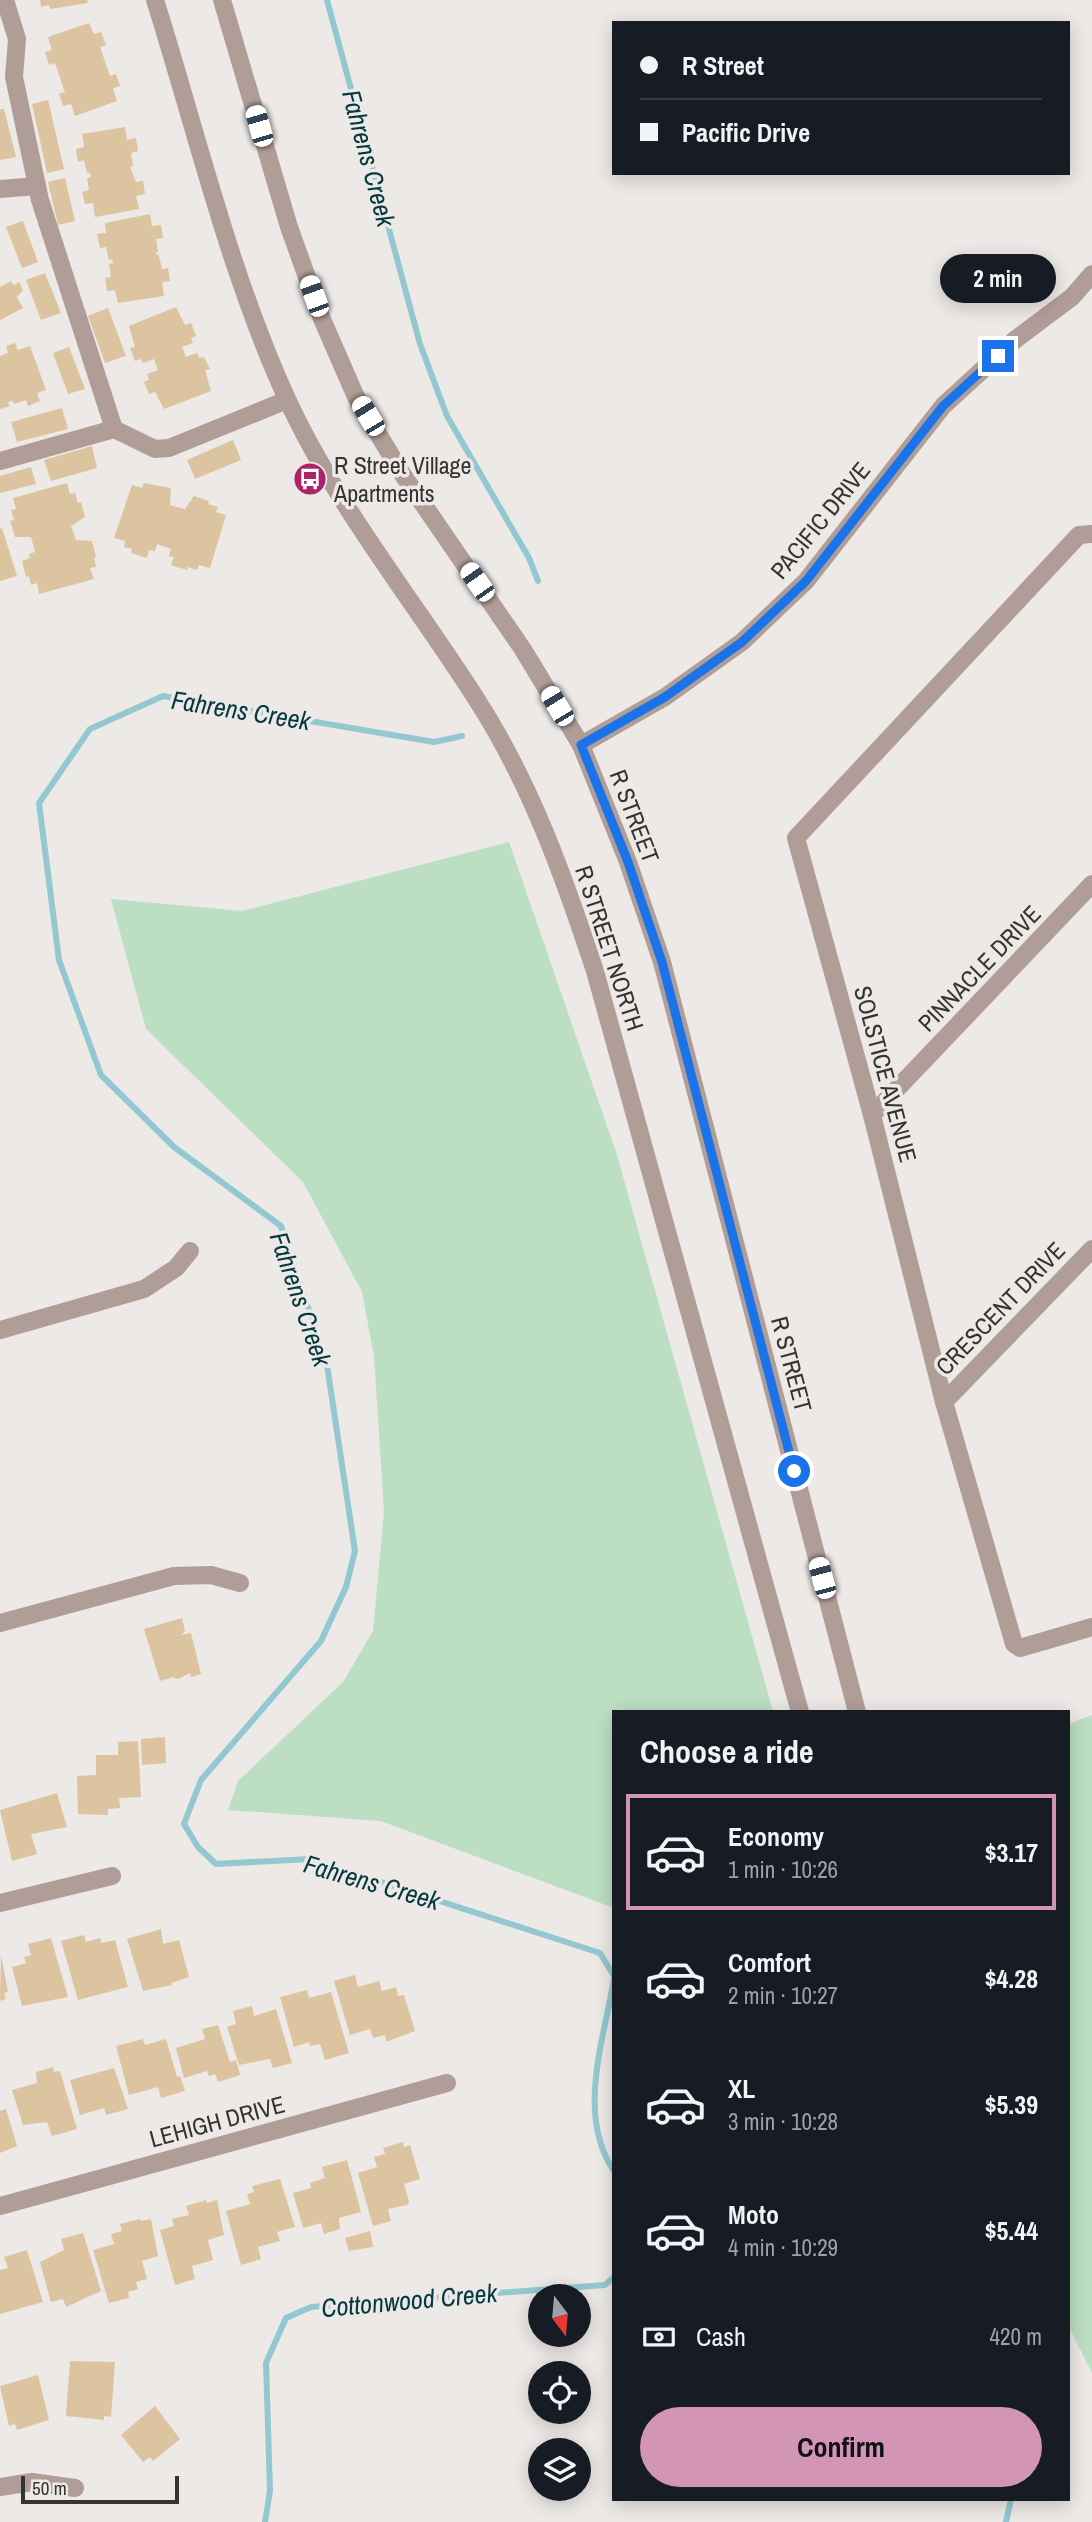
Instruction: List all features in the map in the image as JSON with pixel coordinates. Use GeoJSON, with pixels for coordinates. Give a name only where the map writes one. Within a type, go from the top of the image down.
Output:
{"type":"FeatureCollection","features":[{"type":"Feature","properties":{"kind":"street"},"geometry":{"type":"LineString","coordinates":[[5,0],[17,39],[13,77],[37,186],[114,429]]}},
{"type":"Feature","properties":{"kind":"street","name":"R STREET NORTH"},"geometry":{"type":"LineString","coordinates":[[155,0],[234,259],[288,400],[327,474],[478,702],[523,779],[569,892],[599,985],[799,1710]]}},
{"type":"Feature","properties":{"kind":"street","name":"R STREET"},"geometry":{"type":"LineString","coordinates":[[222,0],[289,227],[322,319],[356,397],[401,472],[522,648],[581,745],[628,862],[662,962],[856,1710]]}},
{"type":"Feature","properties":{"kind":"street"},"geometry":{"type":"LineString","coordinates":[[0,189],[37,186]]}},
{"type":"Feature","properties":{"kind":"street","name":"PACIFIC DRIVE"},"geometry":{"type":"LineString","coordinates":[[581,745],[665,697],[742,642],[806,581],[943,406],[1016,340],[1072,297],[1092,274]]}},
{"type":"Feature","properties":{"kind":"street","name":"PACIFIC DRIVE"},"geometry":{"type":"LineString","coordinates":[[1072,297],[1092,294]]}},
{"type":"Feature","properties":{"kind":"street"},"geometry":{"type":"LineString","coordinates":[[0,461],[114,429],[155,449],[169,448],[288,400]]}},
{"type":"Feature","properties":{"kind":"street","name":"SOLSTICE AVENUE"},"geometry":{"type":"LineString","coordinates":[[1086,534],[796,838],[872,1115],[944,1402],[1014,1644],[1020,1648],[1092,1627]]}},
{"type":"Feature","properties":{"kind":"street","name":"PINNACLE DRIVE"},"geometry":{"type":"LineString","coordinates":[[872,1115],[1092,884]]}},
{"type":"Feature","properties":{"kind":"street","name":"CRESCENT DRIVE"},"geometry":{"type":"LineString","coordinates":[[944,1402],[1092,1249]]}},
{"type":"Feature","properties":{"kind":"street"},"geometry":{"type":"LineString","coordinates":[[0,1330],[144,1290],[176,1268],[190,1251]]}},
{"type":"Feature","properties":{"kind":"street"},"geometry":{"type":"LineString","coordinates":[[0,1623],[174,1576],[211,1575],[240,1583]]}},
{"type":"Feature","properties":{"kind":"street"},"geometry":{"type":"LineString","coordinates":[[0,1903],[112,1876]]}},
{"type":"Feature","properties":{"kind":"street","name":"LEHIGH DRIVE"},"geometry":{"type":"LineString","coordinates":[[0,2206],[447,2083]]}},
{"type":"Feature","properties":{"kind":"street"},"geometry":{"type":"LineString","coordinates":[[0,2487],[32,2482],[75,2488]]}},
{"type":"Feature","properties":{"kind":"green space"},"geometry":{"type":"Polygon","coordinates":[[[509,842],[617,1155],[773,1710],[612,1710],[612,1907],[381,1821],[228,1810],[238,1781],[343,1682],[373,1631],[384,1512],[374,1356],[362,1292],[303,1182],[146,1029],[111,899],[242,911],[509,842]]]}},
{"type":"Feature","properties":{"kind":"green space"},"geometry":{"type":"Polygon","coordinates":[[[1092,1715],[1092,2373],[1070,2329],[1070,1724],[1092,1715]]]}},
{"type":"Feature","properties":{"kind":"building"},"geometry":{"type":"Polygon","coordinates":[[[40,0],[87,0],[88,3],[50,9],[49,5],[41,7],[40,0]]]}},
{"type":"Feature","properties":{"kind":"building"},"geometry":{"type":"Polygon","coordinates":[[[89,23],[94,34],[101,32],[106,45],[100,47],[110,76],[116,74],[120,86],[113,88],[117,101],[75,116],[71,104],[63,106],[59,94],[65,92],[55,63],[49,65],[45,52],[52,50],[48,37],[89,23]]]}},
{"type":"Feature","properties":{"kind":"building"},"geometry":{"type":"Polygon","coordinates":[[[48,100],[64,169],[47,173],[32,104],[48,100]]]}},
{"type":"Feature","properties":{"kind":"building"},"geometry":{"type":"Polygon","coordinates":[[[0,109],[4,109],[16,157],[0,160],[0,109]]]}},
{"type":"Feature","properties":{"kind":"building"},"geometry":{"type":"Polygon","coordinates":[[[125,127],[127,140],[136,138],[138,151],[131,153],[133,166],[130,167],[136,182],[143,181],[145,194],[136,196],[139,209],[95,217],[93,203],[85,204],[82,192],[89,190],[87,178],[91,177],[90,173],[87,173],[84,160],[78,162],[76,149],[84,147],[82,134],[125,127]]]}},
{"type":"Feature","properties":{"kind":"building"},"geometry":{"type":"Polygon","coordinates":[[[65,178],[75,221],[58,225],[48,182],[65,178]]]}},
{"type":"Feature","properties":{"kind":"building"},"geometry":{"type":"Polygon","coordinates":[[[150,214],[152,226],[161,225],[163,238],[156,239],[158,252],[155,253],[159,256],[162,269],[168,268],[170,281],[162,282],[164,296],[118,303],[115,290],[107,291],[105,278],[111,277],[109,264],[113,263],[112,259],[109,260],[106,247],[100,248],[97,234],[106,233],[105,223],[150,214]]]}},
{"type":"Feature","properties":{"kind":"building"},"geometry":{"type":"Polygon","coordinates":[[[23,221],[38,262],[22,268],[6,227],[23,221]]]}},
{"type":"Feature","properties":{"kind":"building"},"geometry":{"type":"Polygon","coordinates":[[[45,273],[61,313],[41,320],[26,280],[45,273]]]}},
{"type":"Feature","properties":{"kind":"building"},"geometry":{"type":"Polygon","coordinates":[[[11,281],[14,285],[19,282],[23,290],[17,297],[23,308],[0,320],[0,287],[11,281]]]}},
{"type":"Feature","properties":{"kind":"building"},"geometry":{"type":"Polygon","coordinates":[[[176,307],[185,325],[191,323],[196,336],[191,338],[193,343],[182,347],[186,357],[197,353],[199,358],[204,357],[210,369],[205,370],[211,391],[164,409],[155,392],[149,394],[144,382],[149,380],[147,374],[158,370],[154,359],[143,363],[140,359],[135,361],[130,348],[135,347],[129,326],[176,307]]]}},
{"type":"Feature","properties":{"kind":"building"},"geometry":{"type":"Polygon","coordinates":[[[108,308],[126,356],[105,363],[88,316],[108,308]]]}},
{"type":"Feature","properties":{"kind":"building"},"geometry":{"type":"Polygon","coordinates":[[[15,343],[18,350],[30,346],[46,390],[37,393],[40,401],[28,406],[26,400],[14,404],[13,401],[8,402],[10,406],[0,409],[0,356],[8,353],[6,346],[15,343]]]}},
{"type":"Feature","properties":{"kind":"building"},"geometry":{"type":"Polygon","coordinates":[[[69,347],[85,389],[68,394],[53,353],[69,347]]]}},
{"type":"Feature","properties":{"kind":"building"},"geometry":{"type":"Polygon","coordinates":[[[62,408],[68,429],[17,442],[11,422],[62,408]]]}},
{"type":"Feature","properties":{"kind":"building"},"geometry":{"type":"Polygon","coordinates":[[[233,440],[241,460],[195,479],[187,460],[233,440]]]}},
{"type":"Feature","properties":{"kind":"building"},"geometry":{"type":"Polygon","coordinates":[[[92,446],[97,468],[51,481],[44,460],[92,446]]]}},
{"type":"Feature","properties":{"kind":"building"},"geometry":{"type":"Polygon","coordinates":[[[31,467],[36,484],[0,493],[0,476],[31,467]]]}},
{"type":"Feature","properties":{"kind":"building"},"geometry":{"type":"Polygon","coordinates":[[[67,483],[70,494],[75,493],[78,503],[81,502],[85,517],[71,526],[76,540],[92,541],[96,567],[90,568],[94,579],[39,594],[37,583],[31,585],[29,576],[26,577],[22,561],[35,552],[31,537],[15,537],[10,521],[14,520],[11,510],[16,509],[13,498],[67,483]]]}},
{"type":"Feature","properties":{"kind":"building"},"geometry":{"type":"Polygon","coordinates":[[[144,483],[171,488],[170,505],[185,509],[194,496],[209,501],[208,504],[218,507],[216,512],[226,515],[210,568],[199,565],[197,570],[188,567],[187,570],[171,565],[174,557],[169,556],[171,549],[157,544],[155,551],[149,550],[147,558],[131,553],[132,549],[124,547],[125,541],[114,538],[132,485],[142,488],[144,483]]]}},
{"type":"Feature","properties":{"kind":"building"},"geometry":{"type":"Polygon","coordinates":[[[2,528],[17,576],[0,581],[0,529],[2,528]]]}},
{"type":"Feature","properties":{"kind":"building"},"geometry":{"type":"Polygon","coordinates":[[[182,1618],[185,1631],[181,1635],[191,1633],[201,1674],[191,1677],[190,1673],[178,1679],[173,1677],[160,1681],[144,1629],[182,1618]]]}},
{"type":"Feature","properties":{"kind":"building"},"geometry":{"type":"Polygon","coordinates":[[[165,1737],[166,1763],[142,1765],[141,1739],[165,1737]]]}},
{"type":"Feature","properties":{"kind":"building"},"geometry":{"type":"Polygon","coordinates":[[[138,1741],[141,1797],[119,1798],[120,1808],[108,1809],[108,1815],[78,1814],[77,1776],[96,1775],[96,1755],[118,1755],[118,1742],[138,1741]]]}},
{"type":"Feature","properties":{"kind":"building"},"geometry":{"type":"Polygon","coordinates":[[[57,1793],[67,1827],[31,1834],[37,1854],[12,1861],[0,1810],[57,1793]]]}},
{"type":"Feature","properties":{"kind":"building"},"geometry":{"type":"Polygon","coordinates":[[[161,1929],[163,1944],[179,1940],[189,1977],[171,1983],[172,1985],[143,1991],[127,1939],[161,1929]]]}},
{"type":"Feature","properties":{"kind":"building"},"geometry":{"type":"Polygon","coordinates":[[[84,1935],[86,1942],[100,1938],[102,1943],[115,1940],[128,1987],[78,2000],[61,1941],[84,1935]]]}},
{"type":"Feature","properties":{"kind":"building"},"geometry":{"type":"Polygon","coordinates":[[[51,1938],[68,1997],[22,2006],[12,1967],[26,1963],[24,1957],[31,1955],[28,1944],[51,1938]]]}},
{"type":"Feature","properties":{"kind":"building"},"geometry":{"type":"Polygon","coordinates":[[[1,1954],[8,1992],[4,1993],[6,1999],[0,2001],[1,1954]]]}},
{"type":"Feature","properties":{"kind":"building"},"geometry":{"type":"Polygon","coordinates":[[[355,1975],[358,1987],[379,1981],[382,1991],[396,1987],[398,1996],[404,1995],[415,2031],[386,2042],[385,2035],[373,2038],[370,2029],[350,2035],[334,1981],[355,1975]]]}},
{"type":"Feature","properties":{"kind":"building"},"geometry":{"type":"Polygon","coordinates":[[[307,1990],[309,1998],[331,1992],[349,2053],[325,2060],[320,2044],[310,2046],[309,2042],[294,2047],[280,1997],[307,1990]]]}},
{"type":"Feature","properties":{"kind":"building"},"geometry":{"type":"Polygon","coordinates":[[[252,2006],[254,2016],[276,2009],[292,2063],[273,2068],[270,2059],[239,2065],[227,2027],[236,2024],[233,2011],[252,2006]]]}},
{"type":"Feature","properties":{"kind":"building"},"geometry":{"type":"Polygon","coordinates":[[[218,2025],[230,2062],[236,2060],[240,2075],[218,2082],[215,2074],[209,2076],[207,2071],[184,2078],[176,2048],[205,2039],[202,2029],[218,2025]]]}},
{"type":"Feature","properties":{"kind":"building"},"geometry":{"type":"Polygon","coordinates":[[[143,2039],[145,2045],[166,2039],[177,2077],[180,2076],[185,2091],[161,2098],[158,2087],[129,2095],[116,2046],[143,2039]]]}},
{"type":"Feature","properties":{"kind":"building"},"geometry":{"type":"Polygon","coordinates":[[[53,2067],[54,2072],[60,2071],[77,2129],[52,2136],[47,2122],[23,2125],[12,2090],[37,2083],[36,2072],[53,2067]]]}},
{"type":"Feature","properties":{"kind":"building"},"geometry":{"type":"Polygon","coordinates":[[[114,2068],[128,2109],[106,2115],[104,2108],[80,2115],[70,2080],[114,2068]]]}},
{"type":"Feature","properties":{"kind":"building"},"geometry":{"type":"Polygon","coordinates":[[[6,2109],[17,2146],[0,2153],[0,2111],[6,2109]]]}},
{"type":"Feature","properties":{"kind":"building"},"geometry":{"type":"Polygon","coordinates":[[[403,2142],[404,2147],[410,2145],[420,2179],[404,2184],[409,2202],[407,2205],[388,2209],[391,2221],[373,2226],[358,2173],[377,2167],[374,2157],[385,2154],[383,2148],[403,2142]]]}},
{"type":"Feature","properties":{"kind":"building"},"geometry":{"type":"Polygon","coordinates":[[[347,2160],[361,2212],[339,2218],[340,2229],[324,2234],[321,2223],[303,2228],[293,2193],[311,2188],[310,2183],[325,2178],[322,2167],[347,2160]]]}},
{"type":"Feature","properties":{"kind":"building"},"geometry":{"type":"Polygon","coordinates":[[[280,2179],[295,2227],[277,2232],[280,2241],[258,2247],[261,2259],[241,2265],[226,2211],[250,2204],[247,2194],[254,2192],[252,2186],[280,2179]]]}},
{"type":"Feature","properties":{"kind":"building"},"geometry":{"type":"Polygon","coordinates":[[[206,2200],[207,2203],[217,2200],[224,2235],[208,2240],[213,2260],[192,2266],[195,2279],[175,2285],[160,2230],[174,2226],[172,2219],[189,2215],[186,2206],[206,2200]]]}},
{"type":"Feature","properties":{"kind":"building"},"geometry":{"type":"Polygon","coordinates":[[[151,2219],[158,2256],[142,2261],[147,2279],[136,2282],[138,2289],[128,2292],[129,2298],[109,2303],[93,2250],[114,2244],[111,2234],[122,2231],[120,2224],[151,2219]]]}},
{"type":"Feature","properties":{"kind":"building"},"geometry":{"type":"Polygon","coordinates":[[[370,2231],[373,2247],[349,2251],[345,2238],[370,2231]]]}},
{"type":"Feature","properties":{"kind":"building"},"geometry":{"type":"Polygon","coordinates":[[[83,2233],[101,2291],[66,2307],[63,2299],[51,2302],[40,2262],[64,2250],[61,2239],[83,2233]]]}},
{"type":"Feature","properties":{"kind":"building"},"geometry":{"type":"Polygon","coordinates":[[[27,2250],[43,2302],[0,2314],[0,2270],[8,2268],[4,2257],[27,2250]]]}},
{"type":"Feature","properties":{"kind":"building"},"geometry":{"type":"Polygon","coordinates":[[[70,2361],[115,2362],[111,2417],[104,2416],[104,2420],[66,2416],[70,2361]]]}},
{"type":"Feature","properties":{"kind":"building"},"geometry":{"type":"Polygon","coordinates":[[[38,2375],[49,2420],[17,2430],[15,2424],[9,2426],[0,2386],[38,2375]]]}},
{"type":"Feature","properties":{"kind":"building"},"geometry":{"type":"Polygon","coordinates":[[[155,2406],[180,2439],[153,2461],[150,2457],[143,2462],[121,2435],[155,2406]]]}},
{"type":"Feature","properties":{"kind":"waterway","name":"Fahrens Creek"},"geometry":{"type":"LineString","coordinates":[[327,0],[420,344],[447,416],[529,558],[538,581]]}},
{"type":"Feature","properties":{"kind":"waterway","name":"Fahrens Creek"},"geometry":{"type":"LineString","coordinates":[[462,736],[434,742],[163,696],[90,729],[39,803],[59,960],[101,1075],[174,1147],[281,1226],[327,1365],[355,1551],[346,1587],[321,1641],[201,1780],[184,1824],[198,1847],[216,1864],[310,1859],[600,1953],[612,1973]]}},
{"type":"Feature","properties":{"kind":"waterway","name":"Fahrens Creek"},"geometry":{"type":"LineString","coordinates":[[612,1989],[596,2077],[595,2102],[603,2149],[612,2167]]}},
{"type":"Feature","properties":{"kind":"waterway","name":"Cottonwood Creek"},"geometry":{"type":"LineString","coordinates":[[265,2522],[270,2491],[266,2363],[286,2318],[311,2307],[605,2285],[612,2279]]}},
{"type":"Feature","properties":{"kind":"waterway","name":"Fahrens Creek"},"geometry":{"type":"LineString","coordinates":[[1006,2522],[1011,2501]]}},
{"type":"Feature","properties":{"kind":"place","name":"R Street Village Apartments"},"geometry":{"type":"Point","coordinates":[310,479]}},
{"type":"Feature","properties":{"kind":"route"},"geometry":{"type":"LineString","coordinates":[[794,1471],[662,962],[628,862],[581,745],[665,697],[742,642],[806,581],[943,406],[998,356]]}}]}
